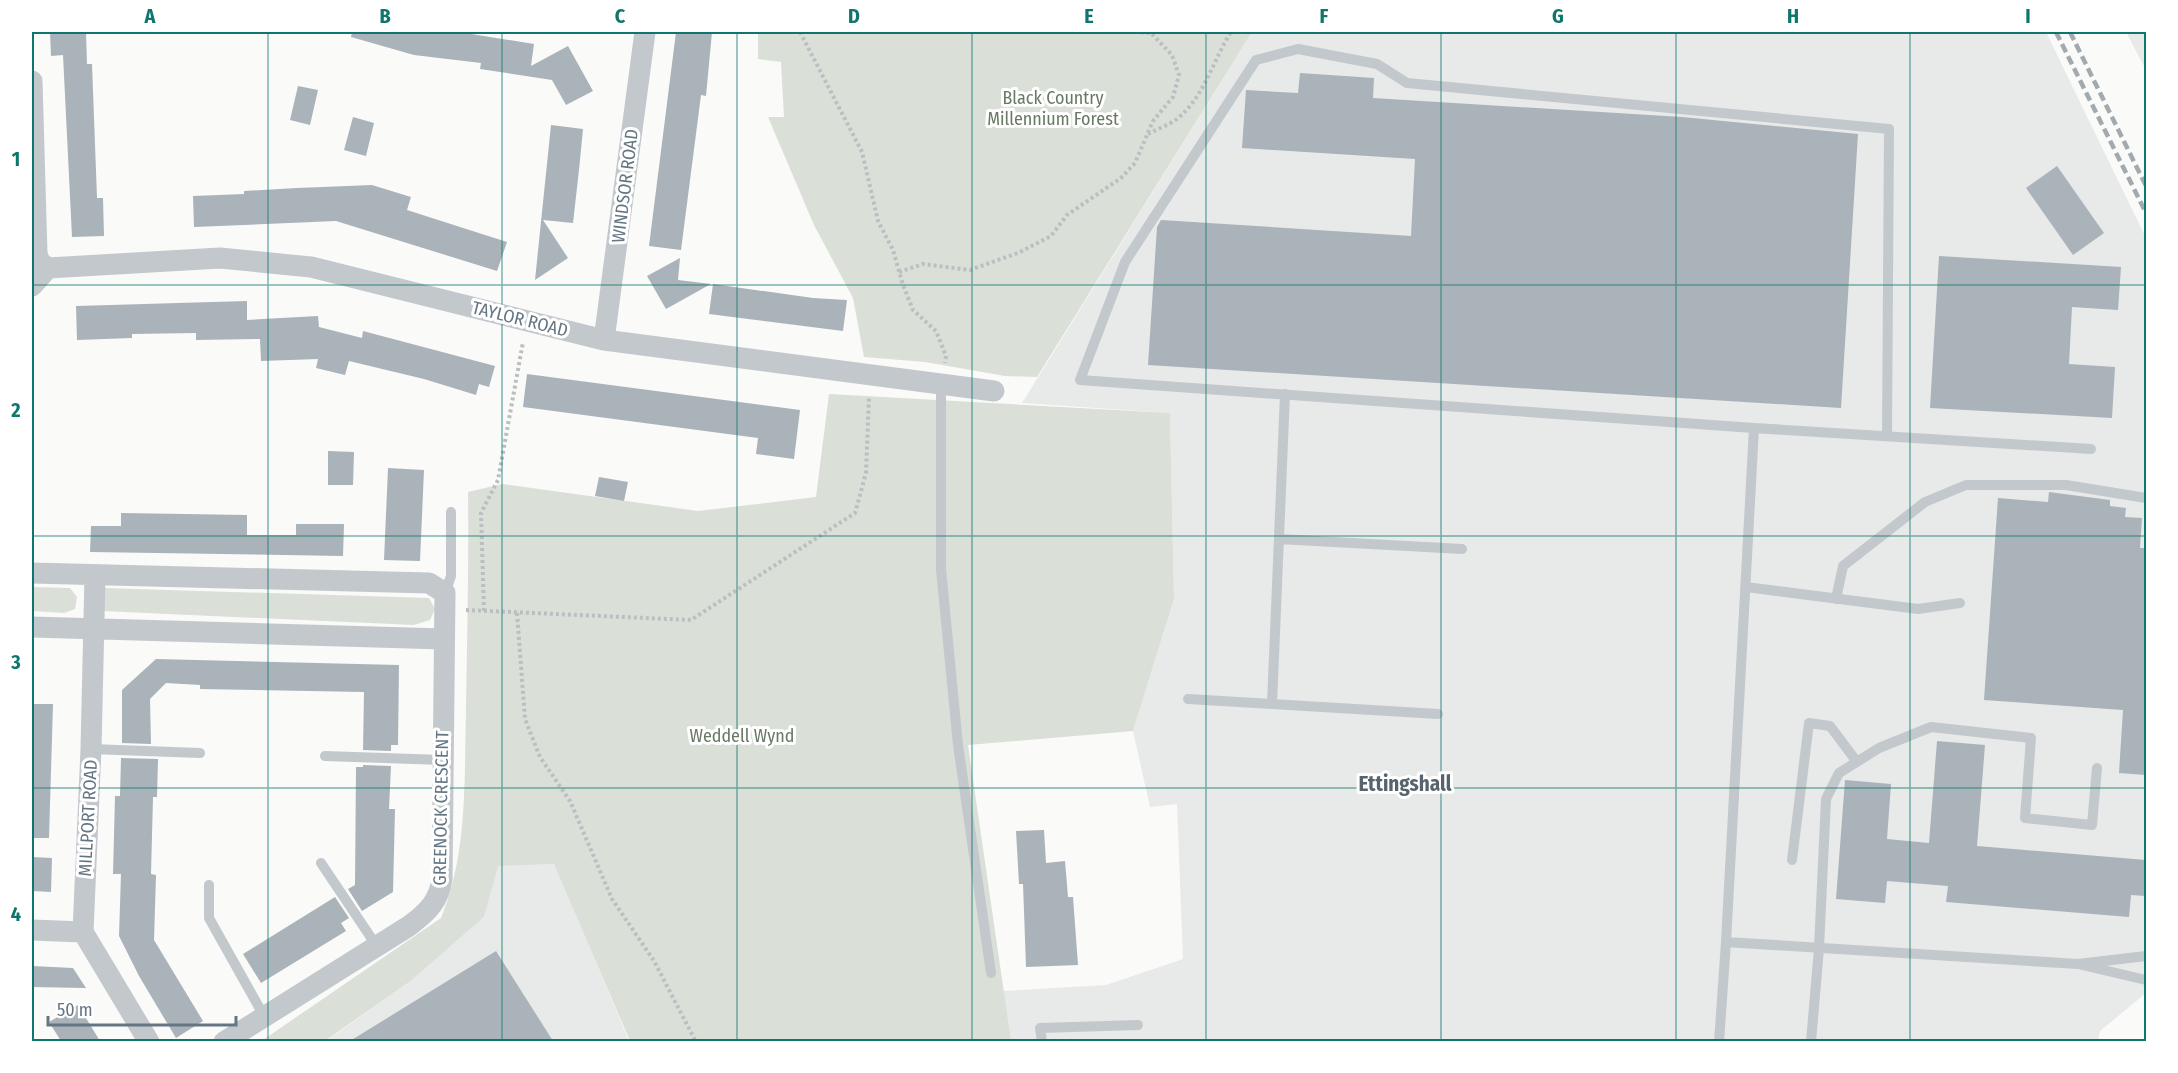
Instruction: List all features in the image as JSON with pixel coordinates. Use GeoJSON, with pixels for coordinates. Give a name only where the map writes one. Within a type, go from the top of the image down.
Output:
{"type":"FeatureCollection","features":[{"type":"Feature","properties":{"kind":"street","name":"WINDSOR ROAD"},"geometry":{"type":"LineString","coordinates":[[604,340],[645,32]]}},
{"type":"Feature","properties":{"kind":"street"},"geometry":{"type":"LineString","coordinates":[[32,81],[37,254],[40,262],[48,268],[32,286]]}},
{"type":"Feature","properties":{"kind":"street","name":"TAYLOR ROAD"},"geometry":{"type":"LineString","coordinates":[[48,268],[220,258],[311,267],[604,340],[994,391]]}},
{"type":"Feature","properties":{"kind":"street"},"geometry":{"type":"LineString","coordinates":[[32,573],[429,583],[445,601]]}},
{"type":"Feature","properties":{"kind":"street","name":"MILLPORT ROAD"},"geometry":{"type":"LineString","coordinates":[[83,932],[92,749],[95,575]]}},
{"type":"Feature","properties":{"kind":"street","name":"GREENOCK CRESCENT"},"geometry":{"type":"LineString","coordinates":[[224,1041],[423,915],[438,897],[442,879],[445,601]]}},
{"type":"Feature","properties":{"kind":"street"},"geometry":{"type":"LineString","coordinates":[[32,627],[444,639]]}},
{"type":"Feature","properties":{"kind":"street"},"geometry":{"type":"LineString","coordinates":[[32,930],[83,932],[149,1041]]}},
{"type":"Feature","properties":{"kind":"lane"},"geometry":{"type":"LineString","coordinates":[[1887,436],[1889,129],[1407,83],[1377,64],[1298,49],[1256,60],[1125,262],[1080,380],[1754,428],[1887,436],[2091,448]]}},
{"type":"Feature","properties":{"kind":"lane"},"geometry":{"type":"LineString","coordinates":[[941,384],[941,569],[960,766],[991,973]]}},
{"type":"Feature","properties":{"kind":"lane"},"geometry":{"type":"LineString","coordinates":[[1272,704],[1285,394]]}},
{"type":"Feature","properties":{"kind":"lane"},"geometry":{"type":"LineString","coordinates":[[1719,1041],[1754,428]]}},
{"type":"Feature","properties":{"kind":"lane"},"geometry":{"type":"LineString","coordinates":[[1836,599],[1843,566],[1924,502],[1966,484],[2066,484],[2146,498]]}},
{"type":"Feature","properties":{"kind":"lane"},"geometry":{"type":"LineString","coordinates":[[445,601],[451,576],[451,512]]}},
{"type":"Feature","properties":{"kind":"lane"},"geometry":{"type":"LineString","coordinates":[[1279,539],[1462,549]]}},
{"type":"Feature","properties":{"kind":"lane"},"geometry":{"type":"LineString","coordinates":[[1746,587],[1918,609],[1960,603]]}},
{"type":"Feature","properties":{"kind":"lane"},"geometry":{"type":"LineString","coordinates":[[1188,699],[1438,714]]}},
{"type":"Feature","properties":{"kind":"lane"},"geometry":{"type":"LineString","coordinates":[[1792,860],[1809,723],[1830,726],[1857,762]]}},
{"type":"Feature","properties":{"kind":"lane"},"geometry":{"type":"LineString","coordinates":[[1811,1041],[1820,948],[1826,799],[1839,773],[1879,748],[1931,727],[2031,738],[2025,818],[2092,825],[2097,768]]}},
{"type":"Feature","properties":{"kind":"lane"},"geometry":{"type":"LineString","coordinates":[[92,749],[200,753]]}},
{"type":"Feature","properties":{"kind":"lane"},"geometry":{"type":"LineString","coordinates":[[325,756],[443,760]]}},
{"type":"Feature","properties":{"kind":"lane"},"geometry":{"type":"LineString","coordinates":[[321,863],[376,945]]}},
{"type":"Feature","properties":{"kind":"lane"},"geometry":{"type":"LineString","coordinates":[[209,885],[209,918],[264,1016]]}},
{"type":"Feature","properties":{"kind":"lane"},"geometry":{"type":"LineString","coordinates":[[1726,942],[2078,964],[2146,980]]}},
{"type":"Feature","properties":{"kind":"lane"},"geometry":{"type":"LineString","coordinates":[[2078,964],[2146,956]]}},
{"type":"Feature","properties":{"kind":"lane"},"geometry":{"type":"LineString","coordinates":[[1042,1041],[1040,1028],[1138,1025]]}},
{"type":"Feature","properties":{"kind":"path"},"geometry":{"type":"LineString","coordinates":[[800,32],[862,152],[879,221],[913,310],[936,331],[946,356],[941,384]]}},
{"type":"Feature","properties":{"kind":"path"},"geometry":{"type":"LineString","coordinates":[[899,272],[923,264],[970,270],[1018,253],[1051,236],[1067,215],[1121,178],[1135,163],[1153,122],[1173,97],[1179,75],[1172,55],[1151,33],[1137,32]]}},
{"type":"Feature","properties":{"kind":"path"},"geometry":{"type":"LineString","coordinates":[[1148,134],[1177,118],[1206,85],[1221,48],[1231,32]]}},
{"type":"Feature","properties":{"kind":"path"},"geometry":{"type":"LineString","coordinates":[[484,611],[481,513],[498,480],[527,321]]}},
{"type":"Feature","properties":{"kind":"path"},"geometry":{"type":"LineString","coordinates":[[445,601],[484,611],[691,620],[855,513],[866,473],[870,375]]}},
{"type":"Feature","properties":{"kind":"path"},"geometry":{"type":"LineString","coordinates":[[517,613],[525,719],[540,757],[570,801],[612,899],[654,961],[696,1041]]}},
{"type":"Feature","properties":{"kind":"shaded area"},"geometry":{"type":"Polygon","coordinates":[[[1252,32],[2046,32],[2146,238],[2146,993],[2100,1031],[2098,1041],[1011,1042],[1003,991],[1106,985],[1183,959],[1177,804],[1150,807],[1133,731],[1174,599],[1170,413],[1022,403],[1252,32]]]}},
{"type":"Feature","properties":{"kind":"shaded area"},"geometry":{"type":"Polygon","coordinates":[[[2126,32],[2146,32],[2146,70],[2126,32]]]}},
{"type":"Feature","properties":{"kind":"shaded area"},"geometry":{"type":"Polygon","coordinates":[[[555,864],[629,1041],[325,1042],[412,980],[484,917],[497,866],[555,864]]]}},
{"type":"Feature","properties":{"kind":"green space","name":"Black Country Millennium Forest"},"geometry":{"type":"Polygon","coordinates":[[[758,32],[1252,32],[1037,377],[1005,376],[925,362],[864,357],[853,298],[814,225],[768,117],[784,117],[781,62],[758,59],[758,32]]]}},
{"type":"Feature","properties":{"kind":"green space","name":"Weddell Wynd"},"geometry":{"type":"Polygon","coordinates":[[[829,394],[1170,413],[1174,599],[1133,731],[968,745],[1011,1041],[630,1041],[554,864],[498,866],[484,917],[412,980],[325,1041],[260,1042],[441,918],[456,868],[463,816],[468,492],[502,484],[698,511],[816,497],[829,394]]]}},
{"type":"Feature","properties":{"kind":"green space"},"geometry":{"type":"Polygon","coordinates":[[[32,587],[70,588],[77,597],[75,609],[64,613],[32,611],[32,587]]]}},
{"type":"Feature","properties":{"kind":"green space"},"geometry":{"type":"Polygon","coordinates":[[[104,588],[429,598],[435,609],[430,620],[414,625],[103,611],[104,588]]]}},
{"type":"Feature","properties":{"kind":"building"},"geometry":{"type":"Polygon","coordinates":[[[50,32],[86,32],[87,64],[92,64],[97,198],[103,198],[104,236],[72,237],[63,55],[51,56],[50,32]]]}},
{"type":"Feature","properties":{"kind":"building"},"geometry":{"type":"Polygon","coordinates":[[[352,32],[459,32],[534,44],[531,66],[568,46],[593,91],[566,105],[552,80],[480,69],[481,63],[414,55],[351,37],[352,32]]]}},
{"type":"Feature","properties":{"kind":"building"},"geometry":{"type":"Polygon","coordinates":[[[676,32],[712,32],[706,96],[701,95],[681,250],[649,246],[676,32]]]}},
{"type":"Feature","properties":{"kind":"building"},"geometry":{"type":"Polygon","coordinates":[[[1300,73],[1374,78],[1373,98],[1682,117],[1858,134],[1841,408],[1148,365],[1157,227],[1161,220],[1411,236],[1415,159],[1242,148],[1246,90],[1298,93],[1300,73]]]}},
{"type":"Feature","properties":{"kind":"building"},"geometry":{"type":"Polygon","coordinates":[[[298,86],[318,90],[310,125],[290,120],[298,86]]]}},
{"type":"Feature","properties":{"kind":"building"},"geometry":{"type":"Polygon","coordinates":[[[353,117],[374,123],[366,156],[344,150],[353,117]]]}},
{"type":"Feature","properties":{"kind":"building"},"geometry":{"type":"Polygon","coordinates":[[[551,125],[583,129],[579,170],[573,223],[543,220],[568,258],[535,280],[551,125]]]}},
{"type":"Feature","properties":{"kind":"building"},"geometry":{"type":"Polygon","coordinates":[[[2057,166],[2104,233],[2073,255],[2026,188],[2057,166]]]}},
{"type":"Feature","properties":{"kind":"building"},"geometry":{"type":"Polygon","coordinates":[[[372,185],[411,197],[407,210],[507,242],[497,271],[336,221],[194,227],[193,196],[244,194],[244,191],[372,185]]]}},
{"type":"Feature","properties":{"kind":"building"},"geometry":{"type":"Polygon","coordinates":[[[1939,256],[2121,267],[2118,310],[2072,307],[2069,364],[2115,367],[2112,418],[1930,408],[1939,256]]]}},
{"type":"Feature","properties":{"kind":"building"},"geometry":{"type":"Polygon","coordinates":[[[680,258],[678,280],[711,284],[666,309],[647,276],[680,258]]]}},
{"type":"Feature","properties":{"kind":"building"},"geometry":{"type":"Polygon","coordinates":[[[713,284],[813,298],[847,300],[843,331],[709,314],[713,284]]]}},
{"type":"Feature","properties":{"kind":"building"},"geometry":{"type":"Polygon","coordinates":[[[247,301],[247,320],[318,316],[319,327],[362,338],[363,331],[495,366],[489,387],[479,384],[476,395],[424,379],[349,361],[345,375],[316,368],[318,359],[261,361],[260,339],[196,340],[196,333],[132,334],[132,338],[77,340],[76,306],[247,301]]]}},
{"type":"Feature","properties":{"kind":"building"},"geometry":{"type":"Polygon","coordinates":[[[527,374],[800,410],[794,459],[756,454],[758,438],[523,407],[527,374]]]}},
{"type":"Feature","properties":{"kind":"building"},"geometry":{"type":"Polygon","coordinates":[[[328,451],[354,452],[353,485],[328,485],[328,451]]]}},
{"type":"Feature","properties":{"kind":"building"},"geometry":{"type":"Polygon","coordinates":[[[388,468],[424,470],[420,561],[384,560],[388,468]]]}},
{"type":"Feature","properties":{"kind":"building"},"geometry":{"type":"Polygon","coordinates":[[[599,477],[628,482],[624,501],[595,496],[599,477]]]}},
{"type":"Feature","properties":{"kind":"building"},"geometry":{"type":"Polygon","coordinates":[[[2049,492],[2110,500],[2110,506],[2126,508],[2125,517],[2142,518],[2140,548],[2146,548],[2146,775],[2119,773],[2123,710],[1984,700],[1998,498],[2048,502],[2049,492]]]}},
{"type":"Feature","properties":{"kind":"building"},"geometry":{"type":"Polygon","coordinates":[[[121,513],[247,515],[247,535],[296,535],[296,524],[344,524],[343,556],[90,552],[91,526],[121,526],[121,513]]]}},
{"type":"Feature","properties":{"kind":"building"},"geometry":{"type":"Polygon","coordinates":[[[156,659],[399,665],[398,745],[391,745],[391,751],[363,750],[364,692],[200,689],[200,685],[166,683],[150,699],[151,744],[122,743],[122,690],[156,659]]]}},
{"type":"Feature","properties":{"kind":"building"},"geometry":{"type":"Polygon","coordinates":[[[32,704],[53,704],[49,838],[32,838],[32,704]]]}},
{"type":"Feature","properties":{"kind":"building"},"geometry":{"type":"Polygon","coordinates":[[[1937,741],[1985,745],[1977,846],[2146,860],[2146,896],[2131,895],[2129,917],[1946,902],[1948,886],[1887,881],[1885,903],[1836,899],[1845,780],[1891,784],[1887,839],[1929,843],[1937,741]]]}},
{"type":"Feature","properties":{"kind":"building"},"geometry":{"type":"Polygon","coordinates":[[[121,758],[158,759],[157,797],[153,797],[151,874],[156,875],[154,940],[203,1021],[176,1038],[139,976],[119,936],[121,874],[113,874],[115,796],[120,796],[121,758]]]}},
{"type":"Feature","properties":{"kind":"building"},"geometry":{"type":"Polygon","coordinates":[[[363,765],[391,766],[389,809],[395,809],[393,892],[362,911],[348,889],[355,885],[356,767],[363,767],[363,765]]]}},
{"type":"Feature","properties":{"kind":"building"},"geometry":{"type":"Polygon","coordinates":[[[1044,830],[1046,863],[1065,861],[1068,897],[1073,897],[1078,965],[1026,967],[1023,884],[1019,884],[1016,831],[1044,830]]]}},
{"type":"Feature","properties":{"kind":"building"},"geometry":{"type":"Polygon","coordinates":[[[32,857],[52,858],[51,892],[32,891],[32,857]]]}},
{"type":"Feature","properties":{"kind":"building"},"geometry":{"type":"Polygon","coordinates":[[[335,897],[349,918],[341,923],[346,931],[261,983],[243,954],[335,897]]]}},
{"type":"Feature","properties":{"kind":"building"},"geometry":{"type":"Polygon","coordinates":[[[496,951],[553,1041],[350,1041],[496,951]]]}},
{"type":"Feature","properties":{"kind":"building"},"geometry":{"type":"Polygon","coordinates":[[[32,966],[73,968],[86,988],[32,987],[32,966]]]}},
{"type":"Feature","properties":{"kind":"building"},"geometry":{"type":"Polygon","coordinates":[[[78,1005],[100,1041],[61,1041],[49,1022],[78,1005]]]}},
{"type":"Feature","properties":{"kind":"railway"},"geometry":{"type":"LineString","coordinates":[[2056,32],[2146,213]]}},
{"type":"Feature","properties":{"kind":"railway"},"geometry":{"type":"LineString","coordinates":[[2070,32],[2146,186]]}},
{"type":"Feature","properties":{"kind":"district","name":"Ettingshall"},"geometry":{"type":"Point","coordinates":[1405,784]}}]}
